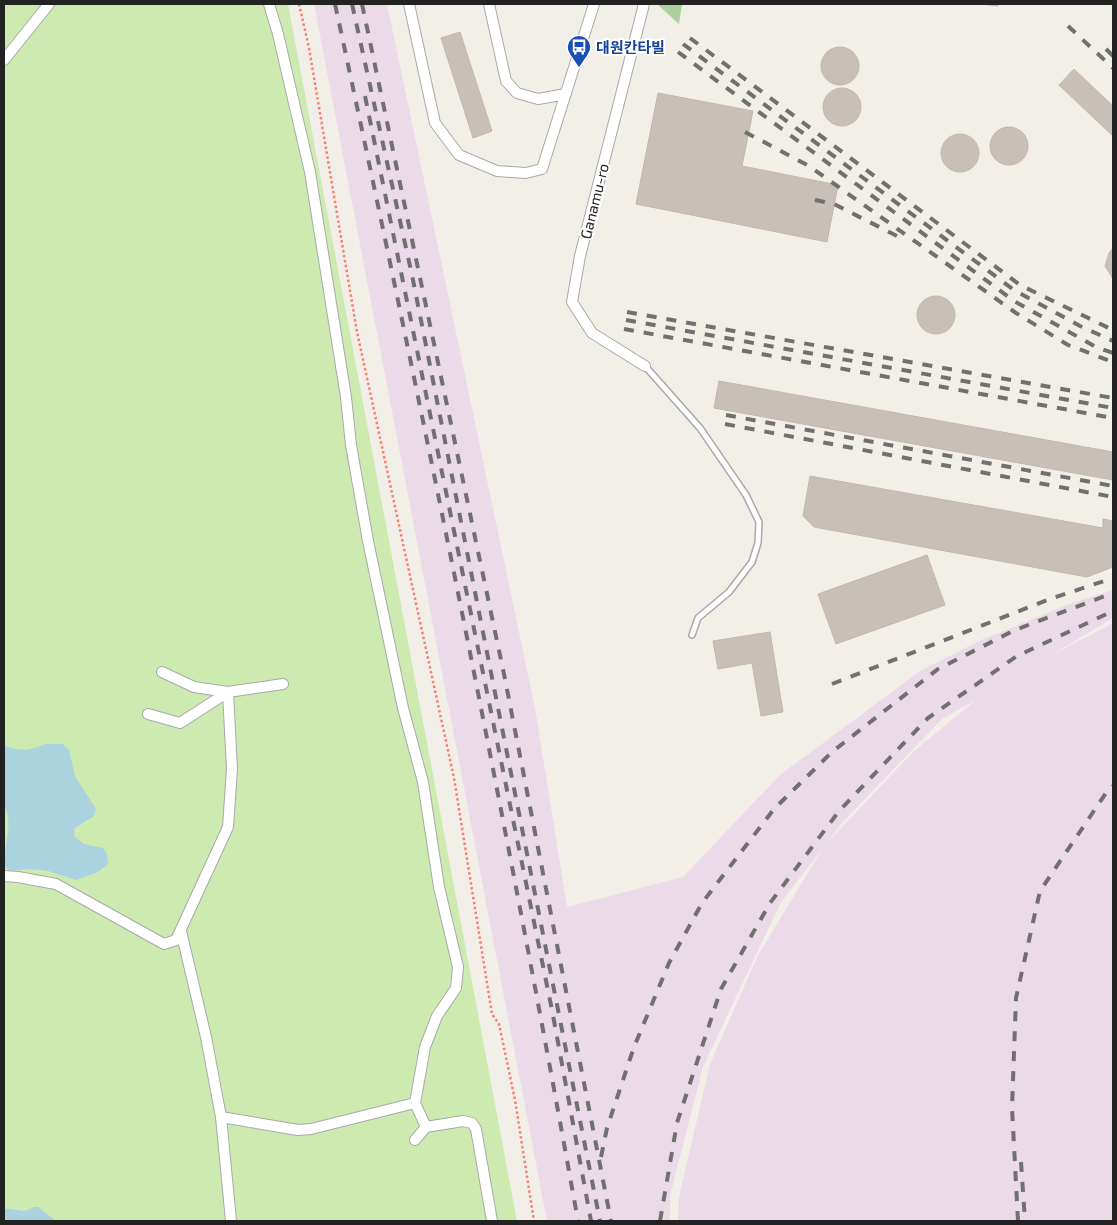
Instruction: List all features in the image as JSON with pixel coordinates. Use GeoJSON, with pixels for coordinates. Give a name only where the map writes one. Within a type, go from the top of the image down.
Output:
{"type":"FeatureCollection","features":[{"type":"Feature","properties":{"kind":"street"},"geometry":{"type":"LineString","coordinates":[[4,60],[49,4]]}},
{"type":"Feature","properties":{"kind":"street"},"geometry":{"type":"LineString","coordinates":[[269,4],[278,34],[310,172],[346,397],[351,445],[368,541],[403,708],[422,782],[439,887],[458,967],[456,988],[437,1016],[426,1047],[415,1103],[426,1127]]}},
{"type":"Feature","properties":{"kind":"street"},"geometry":{"type":"LineString","coordinates":[[411,4],[435,123],[458,155],[497,171],[526,173],[542,169],[594,4]]}},
{"type":"Feature","properties":{"kind":"street"},"geometry":{"type":"LineString","coordinates":[[489,4],[506,81],[516,93],[538,99],[566,94]]}},
{"type":"Feature","properties":{"kind":"street","name":"Ganamu-ro"},"geometry":{"type":"LineString","coordinates":[[644,4],[580,256],[572,302],[592,333],[645,366]]}},
{"type":"Feature","properties":{"kind":"street"},"geometry":{"type":"LineString","coordinates":[[162,672],[194,687],[228,692],[283,684]]}},
{"type":"Feature","properties":{"kind":"street"},"geometry":{"type":"LineString","coordinates":[[148,714],[180,722],[228,692]]}},
{"type":"Feature","properties":{"kind":"street"},"geometry":{"type":"LineString","coordinates":[[4,876],[56,884],[164,944],[176,940],[228,827],[232,769],[228,692]]}},
{"type":"Feature","properties":{"kind":"street"},"geometry":{"type":"LineString","coordinates":[[181,931],[206,1037],[221,1117],[231,1221]]}},
{"type":"Feature","properties":{"kind":"street"},"geometry":{"type":"LineString","coordinates":[[221,1117],[298,1130],[351,1120],[415,1103]]}},
{"type":"Feature","properties":{"kind":"street"},"geometry":{"type":"LineString","coordinates":[[416,1140],[426,1127],[463,1121],[472,1123],[476,1128],[492,1221]]}},
{"type":"Feature","properties":{"kind":"lane"},"geometry":{"type":"LineString","coordinates":[[645,366],[700,428],[746,495],[758,522],[758,544],[752,562],[729,592],[698,618],[692,636]]}},
{"type":"Feature","properties":{"kind":"path"},"geometry":{"type":"LineString","coordinates":[[299,4],[309,48],[335,211],[375,422],[454,778],[492,1014],[499,1024],[515,1100],[534,1221]]}},
{"type":"Feature","properties":{"kind":"shaded area"},"geometry":{"type":"Polygon","coordinates":[[[314,4],[387,4],[535,708],[567,907],[683,877],[780,775],[920,671],[981,640],[1072,603],[1113,590],[1113,618],[1050,656],[1113,623],[1113,1221],[678,1221],[679,1197],[710,1064],[758,955],[823,848],[781,902],[703,1067],[670,1196],[670,1221],[547,1221],[314,4]],[[976,700],[942,719],[843,822],[826,844],[914,751],[976,700]]]}},
{"type":"Feature","properties":{"kind":"green space"},"geometry":{"type":"Polygon","coordinates":[[[4,4],[288,4],[517,1221],[4,1221],[4,4]]]}},
{"type":"Feature","properties":{"kind":"green space"},"geometry":{"type":"Polygon","coordinates":[[[657,4],[682,4],[679,24],[657,4]]]}},
{"type":"Feature","properties":{"kind":"water"},"geometry":{"type":"Polygon","coordinates":[[[45,744],[63,744],[69,750],[75,776],[96,809],[94,816],[75,828],[74,836],[84,844],[103,848],[107,854],[108,864],[98,872],[76,880],[48,871],[28,869],[9,871],[4,865],[8,819],[4,806],[4,745],[24,750],[45,744]]]}},
{"type":"Feature","properties":{"kind":"water"},"geometry":{"type":"Polygon","coordinates":[[[38,1207],[56,1221],[4,1221],[4,1209],[23,1211],[38,1207]]]}},
{"type":"Feature","properties":{"kind":"building"},"geometry":{"type":"Polygon","coordinates":[[[980,4],[998,4],[998,6],[980,4]]]}},
{"type":"Feature","properties":{"kind":"building"},"geometry":{"type":"Polygon","coordinates":[[[460,32],[492,131],[473,138],[441,38],[460,32]]]}},
{"type":"Feature","properties":{"kind":"building"},"geometry":{"type":"Polygon","coordinates":[[[840,47],[854,52],[859,66],[854,80],[840,85],[826,80],[821,66],[826,52],[840,47]]]}},
{"type":"Feature","properties":{"kind":"building"},"geometry":{"type":"Polygon","coordinates":[[[1074,69],[1113,106],[1113,136],[1059,85],[1074,69]]]}},
{"type":"Feature","properties":{"kind":"building"},"geometry":{"type":"Polygon","coordinates":[[[842,88],[856,93],[861,107],[856,121],[842,126],[828,121],[823,107],[828,93],[842,88]]]}},
{"type":"Feature","properties":{"kind":"building"},"geometry":{"type":"Polygon","coordinates":[[[658,93],[753,111],[742,166],[838,185],[827,242],[636,204],[658,93]]]}},
{"type":"Feature","properties":{"kind":"building"},"geometry":{"type":"Polygon","coordinates":[[[1009,127],[1023,132],[1028,146],[1023,160],[1009,165],[995,160],[990,146],[995,132],[1009,127]]]}},
{"type":"Feature","properties":{"kind":"building"},"geometry":{"type":"Polygon","coordinates":[[[960,134],[974,139],[979,153],[974,167],[960,172],[946,167],[941,153],[946,139],[960,134]]]}},
{"type":"Feature","properties":{"kind":"building"},"geometry":{"type":"Polygon","coordinates":[[[1113,248],[1113,279],[1105,266],[1109,253],[1113,248]]]}},
{"type":"Feature","properties":{"kind":"building"},"geometry":{"type":"Polygon","coordinates":[[[936,296],[950,301],[955,315],[950,329],[936,334],[922,329],[917,315],[922,301],[936,296]]]}},
{"type":"Feature","properties":{"kind":"building"},"geometry":{"type":"Polygon","coordinates":[[[719,381],[1113,452],[1113,480],[714,408],[719,381]]]}},
{"type":"Feature","properties":{"kind":"building"},"geometry":{"type":"Polygon","coordinates":[[[810,476],[1103,528],[1103,519],[1113,521],[1113,567],[1087,577],[814,527],[803,516],[810,476]]]}},
{"type":"Feature","properties":{"kind":"building"},"geometry":{"type":"Polygon","coordinates":[[[927,555],[945,605],[836,644],[818,594],[927,555]]]}},
{"type":"Feature","properties":{"kind":"building"},"geometry":{"type":"Polygon","coordinates":[[[770,632],[783,712],[761,716],[752,663],[718,669],[713,641],[770,632]]]}},
{"type":"Feature","properties":{"kind":"railway"},"geometry":{"type":"LineString","coordinates":[[335,4],[462,611],[578,1221]]}},
{"type":"Feature","properties":{"kind":"railway"},"geometry":{"type":"LineString","coordinates":[[352,4],[412,275],[600,1221]]}},
{"type":"Feature","properties":{"kind":"railway"},"geometry":{"type":"LineString","coordinates":[[362,4],[504,674],[611,1221]]}},
{"type":"Feature","properties":{"kind":"railway"},"geometry":{"type":"LineString","coordinates":[[1068,26],[1113,68]]}},
{"type":"Feature","properties":{"kind":"railway"},"geometry":{"type":"LineString","coordinates":[[690,38],[1020,285],[1113,330]]}},
{"type":"Feature","properties":{"kind":"railway"},"geometry":{"type":"LineString","coordinates":[[683,44],[1014,290],[1080,326],[1113,341]]}},
{"type":"Feature","properties":{"kind":"railway"},"geometry":{"type":"LineString","coordinates":[[1106,49],[1113,56]]}},
{"type":"Feature","properties":{"kind":"railway"},"geometry":{"type":"LineString","coordinates":[[678,52],[1014,301],[1096,347],[1113,353]]}},
{"type":"Feature","properties":{"kind":"railway"},"geometry":{"type":"LineString","coordinates":[[365,96],[552,1010],[591,1221]]}},
{"type":"Feature","properties":{"kind":"railway"},"geometry":{"type":"LineString","coordinates":[[745,132],[809,166],[1016,313],[1068,345],[1113,362]]}},
{"type":"Feature","properties":{"kind":"railway"},"geometry":{"type":"LineString","coordinates":[[815,200],[834,204],[897,236]]}},
{"type":"Feature","properties":{"kind":"railway"},"geometry":{"type":"LineString","coordinates":[[627,312],[1113,398]]}},
{"type":"Feature","properties":{"kind":"railway"},"geometry":{"type":"LineString","coordinates":[[626,320],[1113,408]]}},
{"type":"Feature","properties":{"kind":"railway"},"geometry":{"type":"LineString","coordinates":[[624,329],[1113,418]]}},
{"type":"Feature","properties":{"kind":"railway"},"geometry":{"type":"LineString","coordinates":[[726,415],[1113,486]]}},
{"type":"Feature","properties":{"kind":"railway"},"geometry":{"type":"LineString","coordinates":[[725,424],[1113,497]]}},
{"type":"Feature","properties":{"kind":"railway"},"geometry":{"type":"LineString","coordinates":[[832,684],[1050,599],[1113,578]]}},
{"type":"Feature","properties":{"kind":"railway"},"geometry":{"type":"LineString","coordinates":[[601,1157],[607,1128],[634,1047],[669,963],[702,903],[774,809],[832,752],[938,669],[1015,630],[1113,593]]}},
{"type":"Feature","properties":{"kind":"railway"},"geometry":{"type":"LineString","coordinates":[[660,1221],[677,1123],[721,989],[770,903],[839,811],[928,718],[1017,656],[1113,611]]}},
{"type":"Feature","properties":{"kind":"railway"},"geometry":{"type":"LineString","coordinates":[[1018,1221],[1012,1108],[1016,998],[1040,891],[1106,793],[1113,786]]}},
{"type":"Feature","properties":{"kind":"railway"},"geometry":{"type":"LineString","coordinates":[[1021,1162],[1025,1221]]}},
{"type":"Feature","properties":{"kind":"place","name":"대원칸타빌"},"geometry":{"type":"Point","coordinates":[579,68]}}]}
